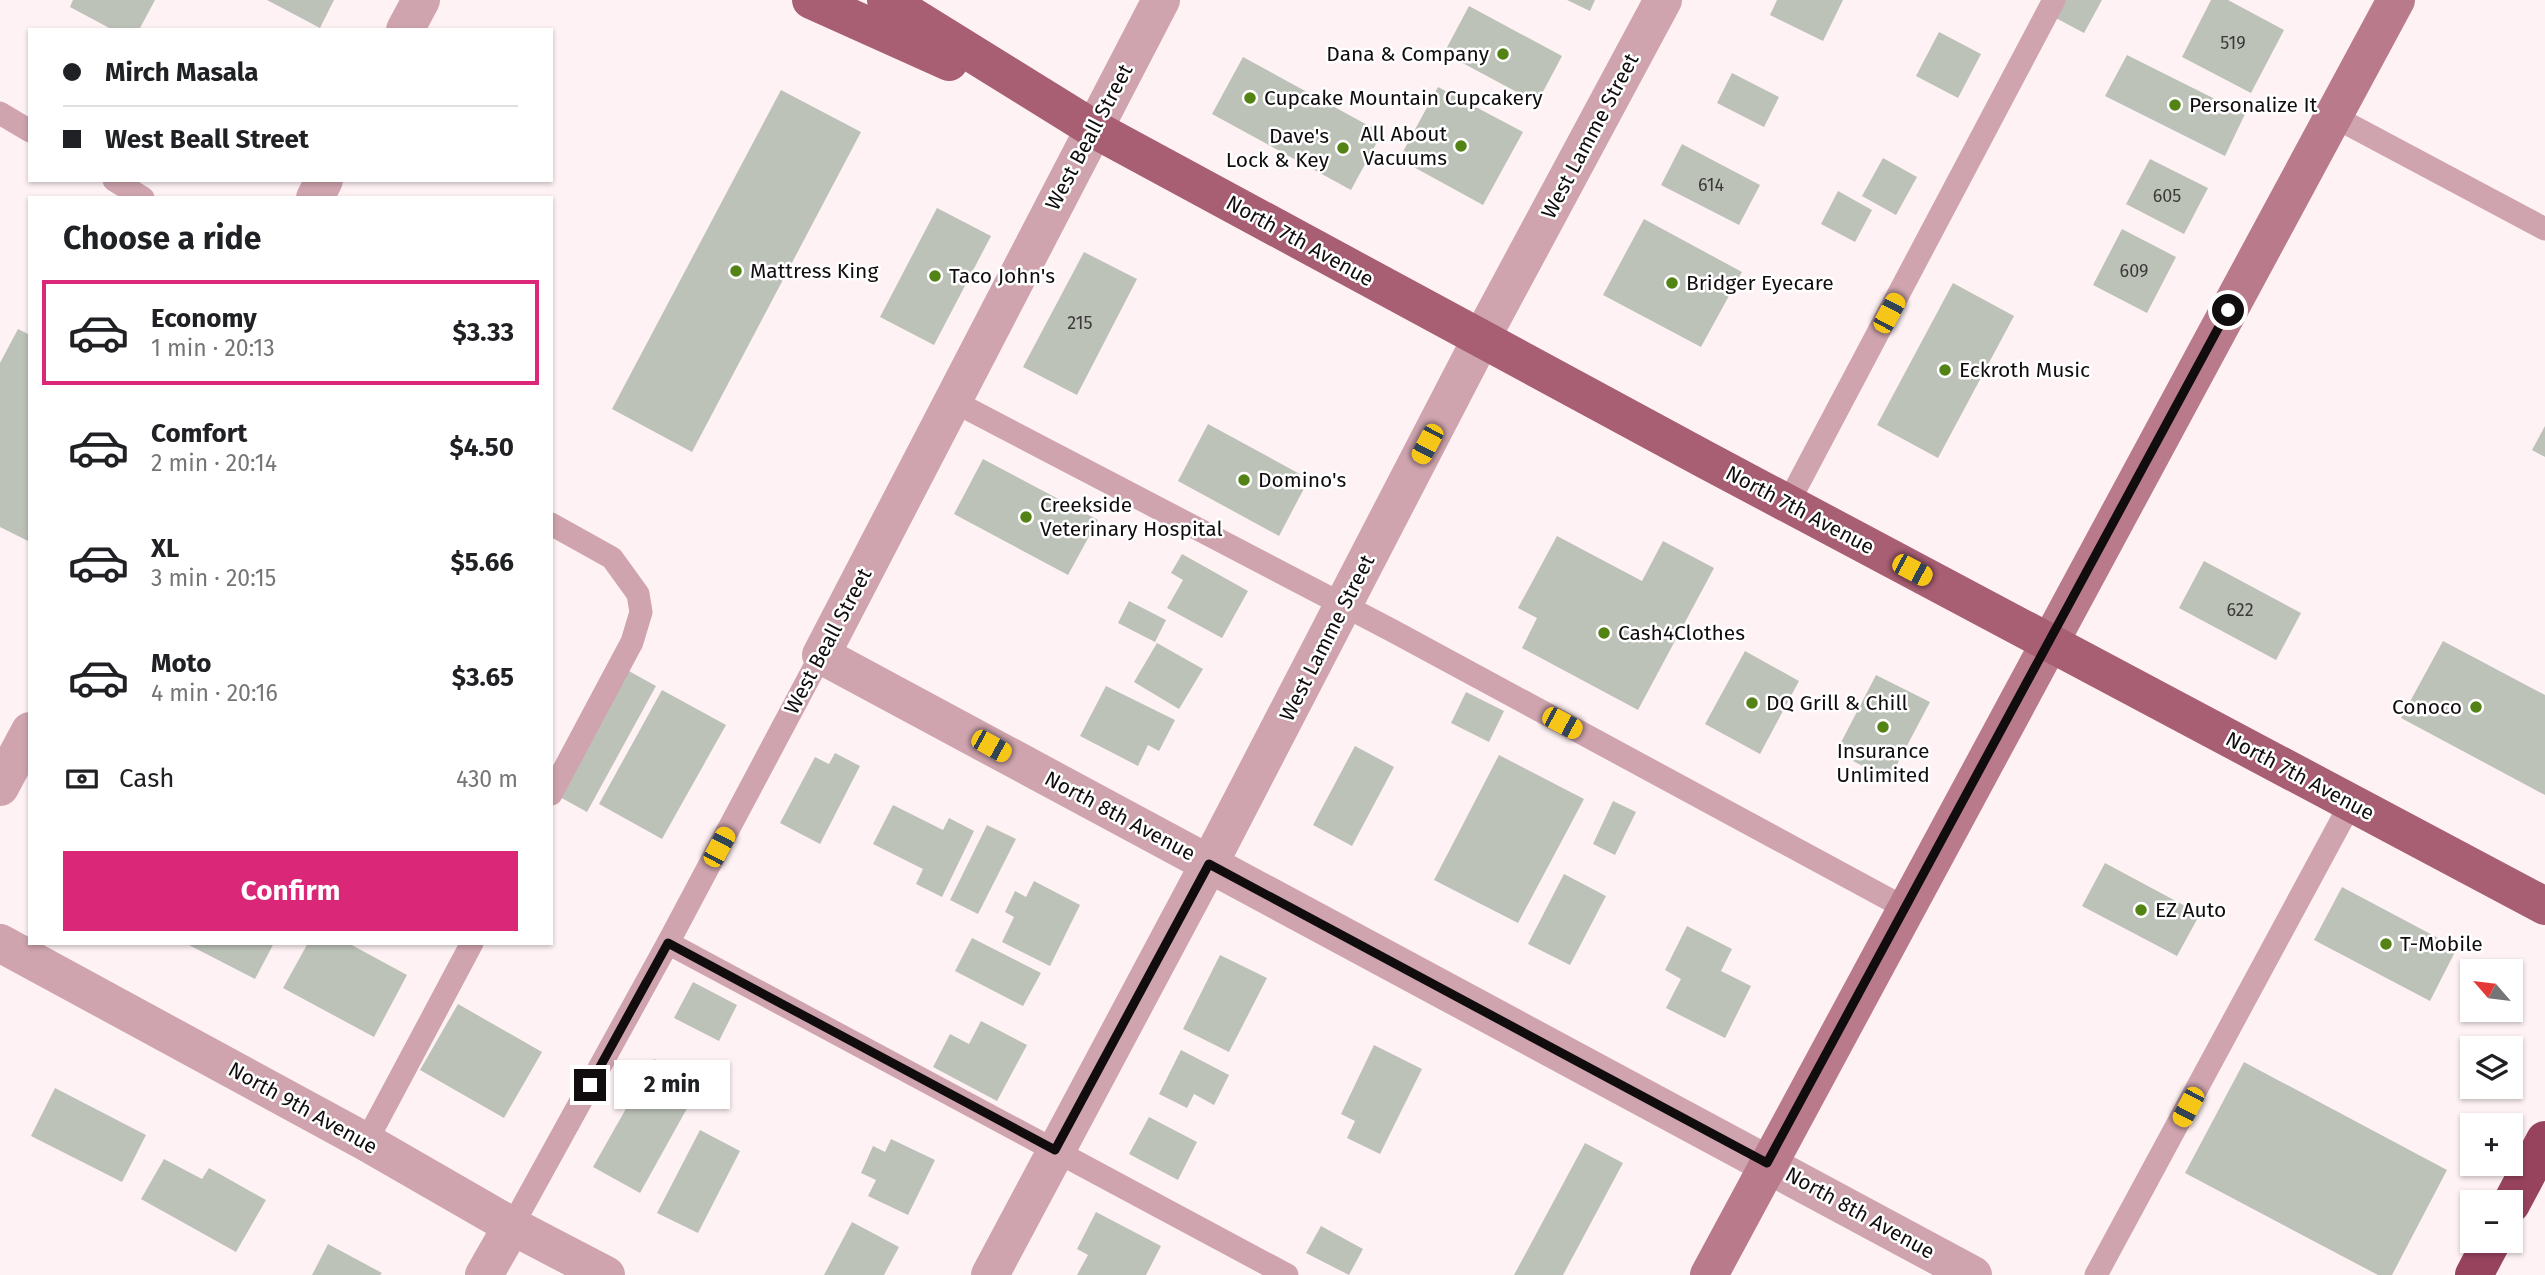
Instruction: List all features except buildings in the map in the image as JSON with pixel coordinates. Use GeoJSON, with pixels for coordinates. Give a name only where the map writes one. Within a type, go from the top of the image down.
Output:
{"type":"FeatureCollection","features":[{"type":"Feature","properties":{"kind":"highway"},"geometry":{"type":"LineString","coordinates":[[2518,1190],[2545,1140]]}},
{"type":"Feature","properties":{"kind":"highway"},"geometry":{"type":"LineString","coordinates":[[2474,1275],[2486,1253]]}},
{"type":"Feature","properties":{"kind":"main road","name":"North 7th Avenue"},"geometry":{"type":"LineString","coordinates":[[811,0],[1094,129]]}},
{"type":"Feature","properties":{"kind":"main road","name":"North 7th Avenue"},"geometry":{"type":"LineString","coordinates":[[886,0],[1094,129],[2048,643],[2545,906]]}},
{"type":"Feature","properties":{"kind":"street"},"geometry":{"type":"LineString","coordinates":[[406,28],[421,0]]}},
{"type":"Feature","properties":{"kind":"street","name":"West Beall Street"},"geometry":{"type":"LineString","coordinates":[[821,655],[1161,0]]}},
{"type":"Feature","properties":{"kind":"street","name":"West Lamme Street"},"geometry":{"type":"LineString","coordinates":[[990,1275],[1209,864],[1481,339],[1663,0]]}},
{"type":"Feature","properties":{"kind":"street"},"geometry":{"type":"LineString","coordinates":[[1709,1275],[2396,0]]}},
{"type":"Feature","properties":{"kind":"street","name":"North 8th Avenue"},"geometry":{"type":"LineString","coordinates":[[821,655],[1973,1275]]}},
{"type":"Feature","properties":{"kind":"street"},"geometry":{"type":"LineString","coordinates":[[0,787],[28,735]]}},
{"type":"Feature","properties":{"kind":"street","name":"North 9th Avenue"},"geometry":{"type":"LineString","coordinates":[[0,943],[366,1142],[512,1226],[606,1275]]}},
{"type":"Feature","properties":{"kind":"street","name":"West Beall Street"},"geometry":{"type":"LineString","coordinates":[[484,1275],[512,1226]]}},
{"type":"Feature","properties":{"kind":"lane"},"geometry":{"type":"LineString","coordinates":[[1788,503],[2054,0]]}},
{"type":"Feature","properties":{"kind":"lane"},"geometry":{"type":"LineString","coordinates":[[0,113],[28,130]]}},
{"type":"Feature","properties":{"kind":"lane"},"geometry":{"type":"LineString","coordinates":[[2333,116],[2545,229]]}},
{"type":"Feature","properties":{"kind":"lane"},"geometry":{"type":"LineString","coordinates":[[117,182],[140,196]]}},
{"type":"Feature","properties":{"kind":"lane"},"geometry":{"type":"LineString","coordinates":[[953,401],[1343,605],[1905,908]]}},
{"type":"Feature","properties":{"kind":"lane"},"geometry":{"type":"LineString","coordinates":[[553,525],[612,558],[638,594],[641,612],[632,642],[553,789]]}},
{"type":"Feature","properties":{"kind":"lane","name":"West Beall Street"},"geometry":{"type":"LineString","coordinates":[[512,1226],[668,943],[821,655]]}},
{"type":"Feature","properties":{"kind":"lane"},"geometry":{"type":"LineString","coordinates":[[2096,1275],[2351,803]]}},
{"type":"Feature","properties":{"kind":"lane"},"geometry":{"type":"LineString","coordinates":[[668,943],[1287,1275]]}},
{"type":"Feature","properties":{"kind":"lane"},"geometry":{"type":"LineString","coordinates":[[366,1142],[471,945]]}},
{"type":"Feature","properties":{"kind":"place","name":"Dana & Company"},"geometry":{"type":"Point","coordinates":[1503,54]}},
{"type":"Feature","properties":{"kind":"place","name":"Cupcake Mountain Cupcakery"},"geometry":{"type":"Point","coordinates":[1250,98]}},
{"type":"Feature","properties":{"kind":"place","name":"Personalize It"},"geometry":{"type":"Point","coordinates":[2175,105]}},
{"type":"Feature","properties":{"kind":"place","name":"All About Vacuums"},"geometry":{"type":"Point","coordinates":[1461,146]}},
{"type":"Feature","properties":{"kind":"place","name":"Dave's Lock & Key"},"geometry":{"type":"Point","coordinates":[1343,148]}},
{"type":"Feature","properties":{"kind":"place","name":"Mattress King"},"geometry":{"type":"Point","coordinates":[736,271]}},
{"type":"Feature","properties":{"kind":"place","name":"Taco John's"},"geometry":{"type":"Point","coordinates":[935,276]}},
{"type":"Feature","properties":{"kind":"place","name":"Bridger Eyecare"},"geometry":{"type":"Point","coordinates":[1672,283]}},
{"type":"Feature","properties":{"kind":"place","name":"Eckroth Music"},"geometry":{"type":"Point","coordinates":[1945,370]}},
{"type":"Feature","properties":{"kind":"place","name":"Domino's"},"geometry":{"type":"Point","coordinates":[1244,480]}},
{"type":"Feature","properties":{"kind":"place","name":"Creekside Veterinary Hospital"},"geometry":{"type":"Point","coordinates":[1026,517]}},
{"type":"Feature","properties":{"kind":"place","name":"Cash4Clothes"},"geometry":{"type":"Point","coordinates":[1604,633]}},
{"type":"Feature","properties":{"kind":"place","name":"DQ Grill & Chill"},"geometry":{"type":"Point","coordinates":[1752,703]}},
{"type":"Feature","properties":{"kind":"place","name":"Conoco"},"geometry":{"type":"Point","coordinates":[2476,707]}},
{"type":"Feature","properties":{"kind":"place","name":"Insurance Unlimited"},"geometry":{"type":"Point","coordinates":[1883,727]}},
{"type":"Feature","properties":{"kind":"place","name":"EZ Auto"},"geometry":{"type":"Point","coordinates":[2141,910]}},
{"type":"Feature","properties":{"kind":"place","name":"T-Mobile"},"geometry":{"type":"Point","coordinates":[2386,944]}},
{"type":"Feature","properties":{"kind":"route"},"geometry":{"type":"LineString","coordinates":[[590,1085],[668,943],[1055,1150],[1209,864],[1767,1163],[2228,310]]}}]}
